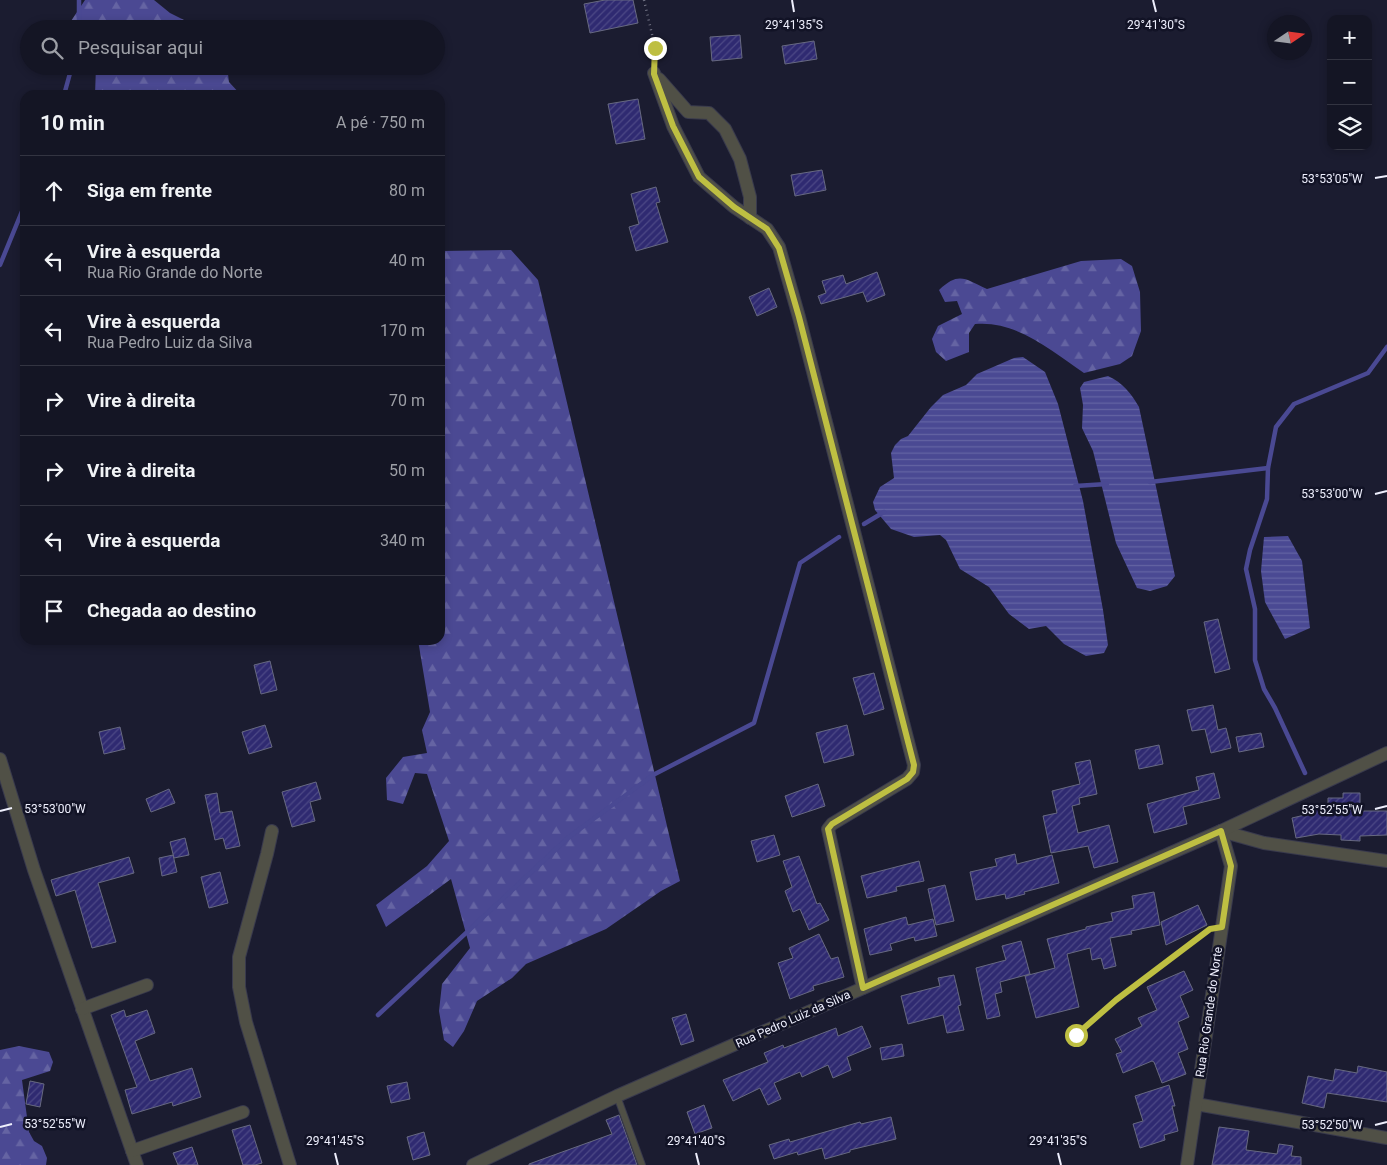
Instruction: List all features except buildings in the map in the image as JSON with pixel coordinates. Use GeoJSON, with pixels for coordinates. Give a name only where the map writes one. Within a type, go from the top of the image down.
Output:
{"type":"FeatureCollection","features":[{"type":"Feature","properties":{"kind":"street"},"geometry":{"type":"LineString","coordinates":[[654,74],[673,126],[699,177],[734,207],[767,229],[779,248],[799,317],[914,765],[913,772],[907,779],[832,824],[828,829],[863,988]]}},
{"type":"Feature","properties":{"kind":"street"},"geometry":{"type":"LineString","coordinates":[[654,74],[688,112],[709,114],[725,129],[740,159],[750,197],[750,218]]}},
{"type":"Feature","properties":{"kind":"street","name":"Rua Pedro Luiz da Silva"},"geometry":{"type":"LineString","coordinates":[[473,1165],[617,1096],[1221,831],[1387,753]]}},
{"type":"Feature","properties":{"kind":"street"},"geometry":{"type":"LineString","coordinates":[[0,759],[34,870],[137,1165]]}},
{"type":"Feature","properties":{"kind":"street"},"geometry":{"type":"LineString","coordinates":[[272,831],[239,958],[239,987],[246,1022],[290,1165]]}},
{"type":"Feature","properties":{"kind":"street"},"geometry":{"type":"LineString","coordinates":[[1221,831],[1264,843],[1387,861]]}},
{"type":"Feature","properties":{"kind":"street","name":"Rua Rio Grande do Norte"},"geometry":{"type":"LineString","coordinates":[[1187,1165],[1231,866],[1221,831]]}},
{"type":"Feature","properties":{"kind":"street"},"geometry":{"type":"LineString","coordinates":[[82,1009],[147,985]]}},
{"type":"Feature","properties":{"kind":"street"},"geometry":{"type":"LineString","coordinates":[[1196,1104],[1387,1138]]}},
{"type":"Feature","properties":{"kind":"street"},"geometry":{"type":"LineString","coordinates":[[132,1150],[243,1112]]}},
{"type":"Feature","properties":{"kind":"lane"},"geometry":{"type":"LineString","coordinates":[[617,1096],[642,1165]]}},
{"type":"Feature","properties":{"kind":"path"},"geometry":{"type":"LineString","coordinates":[[644,0],[655,48],[654,74]]}},
{"type":"Feature","properties":{"kind":"path"},"geometry":{"type":"LineString","coordinates":[[1076,1035],[1116,1000],[1210,929],[1222,927]]}},
{"type":"Feature","properties":{"kind":"green space"},"geometry":{"type":"Polygon","coordinates":[[[85,0],[154,0],[170,13],[184,20],[72,20],[85,0]]]}},
{"type":"Feature","properties":{"kind":"green space"},"geometry":{"type":"Polygon","coordinates":[[[96,75],[228,75],[229,82],[236,90],[95,90],[96,75]]]}},
{"type":"Feature","properties":{"kind":"green space"},"geometry":{"type":"Polygon","coordinates":[[[511,250],[538,280],[680,881],[661,891],[606,929],[526,964],[512,978],[477,1001],[464,1031],[453,1047],[444,1040],[439,1011],[442,984],[470,948],[451,879],[386,927],[376,905],[427,866],[449,841],[427,774],[415,773],[403,804],[387,800],[386,778],[403,757],[427,753],[422,730],[430,712],[419,645],[445,645],[445,251],[511,250]]]}},
{"type":"Feature","properties":{"kind":"green space"},"geometry":{"type":"Polygon","coordinates":[[[1121,259],[1132,266],[1140,292],[1141,331],[1132,356],[1120,364],[1084,373],[1033,339],[1005,327],[990,324],[975,324],[969,333],[969,352],[946,361],[936,352],[932,339],[938,326],[962,314],[957,301],[945,302],[939,290],[952,280],[967,280],[987,289],[1081,261],[1121,259]]]}},
{"type":"Feature","properties":{"kind":"green space"},"geometry":{"type":"Polygon","coordinates":[[[19,1046],[49,1052],[53,1062],[50,1071],[22,1080],[29,1132],[34,1141],[42,1146],[47,1158],[46,1165],[0,1165],[0,1050],[19,1046]]]}},
{"type":"Feature","properties":{"kind":"shaded area"},"geometry":{"type":"Polygon","coordinates":[[[1023,357],[1045,372],[1058,404],[1083,501],[1108,645],[1104,653],[1086,656],[1064,644],[1046,626],[1029,629],[1009,614],[989,587],[960,569],[946,540],[940,535],[914,537],[891,529],[875,510],[873,502],[880,487],[894,478],[891,453],[895,445],[901,439],[908,436],[931,407],[943,395],[966,385],[977,374],[1014,358],[1023,357]]]}},
{"type":"Feature","properties":{"kind":"shaded area"},"geometry":{"type":"Polygon","coordinates":[[[1108,376],[1126,389],[1139,407],[1175,576],[1167,586],[1150,591],[1137,588],[1116,543],[1093,451],[1082,428],[1083,405],[1080,388],[1084,382],[1108,376]]]}},
{"type":"Feature","properties":{"kind":"shaded area"},"geometry":{"type":"Polygon","coordinates":[[[1288,536],[1302,561],[1310,628],[1285,639],[1265,602],[1261,571],[1264,537],[1288,536]]]}},
{"type":"Feature","properties":{"kind":"waterway"},"geometry":{"type":"LineString","coordinates":[[79,0],[79,20]]}},
{"type":"Feature","properties":{"kind":"waterway"},"geometry":{"type":"LineString","coordinates":[[65,90],[70,75]]}},
{"type":"Feature","properties":{"kind":"waterway"},"geometry":{"type":"LineString","coordinates":[[0,265],[20,216]]}},
{"type":"Feature","properties":{"kind":"waterway"},"geometry":{"type":"LineString","coordinates":[[1305,773],[1275,708],[1264,689],[1255,660],[1255,609],[1246,569],[1250,550],[1267,499],[1268,468],[1276,427],[1294,404],[1368,373],[1387,347]]}},
{"type":"Feature","properties":{"kind":"waterway"},"geometry":{"type":"LineString","coordinates":[[1150,482],[1268,468]]}},
{"type":"Feature","properties":{"kind":"waterway"},"geometry":{"type":"LineString","coordinates":[[1075,486],[1107,484]]}},
{"type":"Feature","properties":{"kind":"waterway"},"geometry":{"type":"LineString","coordinates":[[864,524],[884,512]]}},
{"type":"Feature","properties":{"kind":"waterway"},"geometry":{"type":"LineString","coordinates":[[378,1015],[569,837],[653,775],[754,723],[800,563],[839,537]]}},
{"type":"Feature","properties":{"kind":"route"},"geometry":{"type":"LineString","coordinates":[[655,48],[654,74],[673,126],[699,177],[734,207],[767,229],[779,248],[799,317],[914,765],[913,772],[907,779],[832,824],[828,829],[863,988],[1221,831],[1231,866],[1222,927],[1210,929],[1116,1000],[1076,1035]]}}]}
